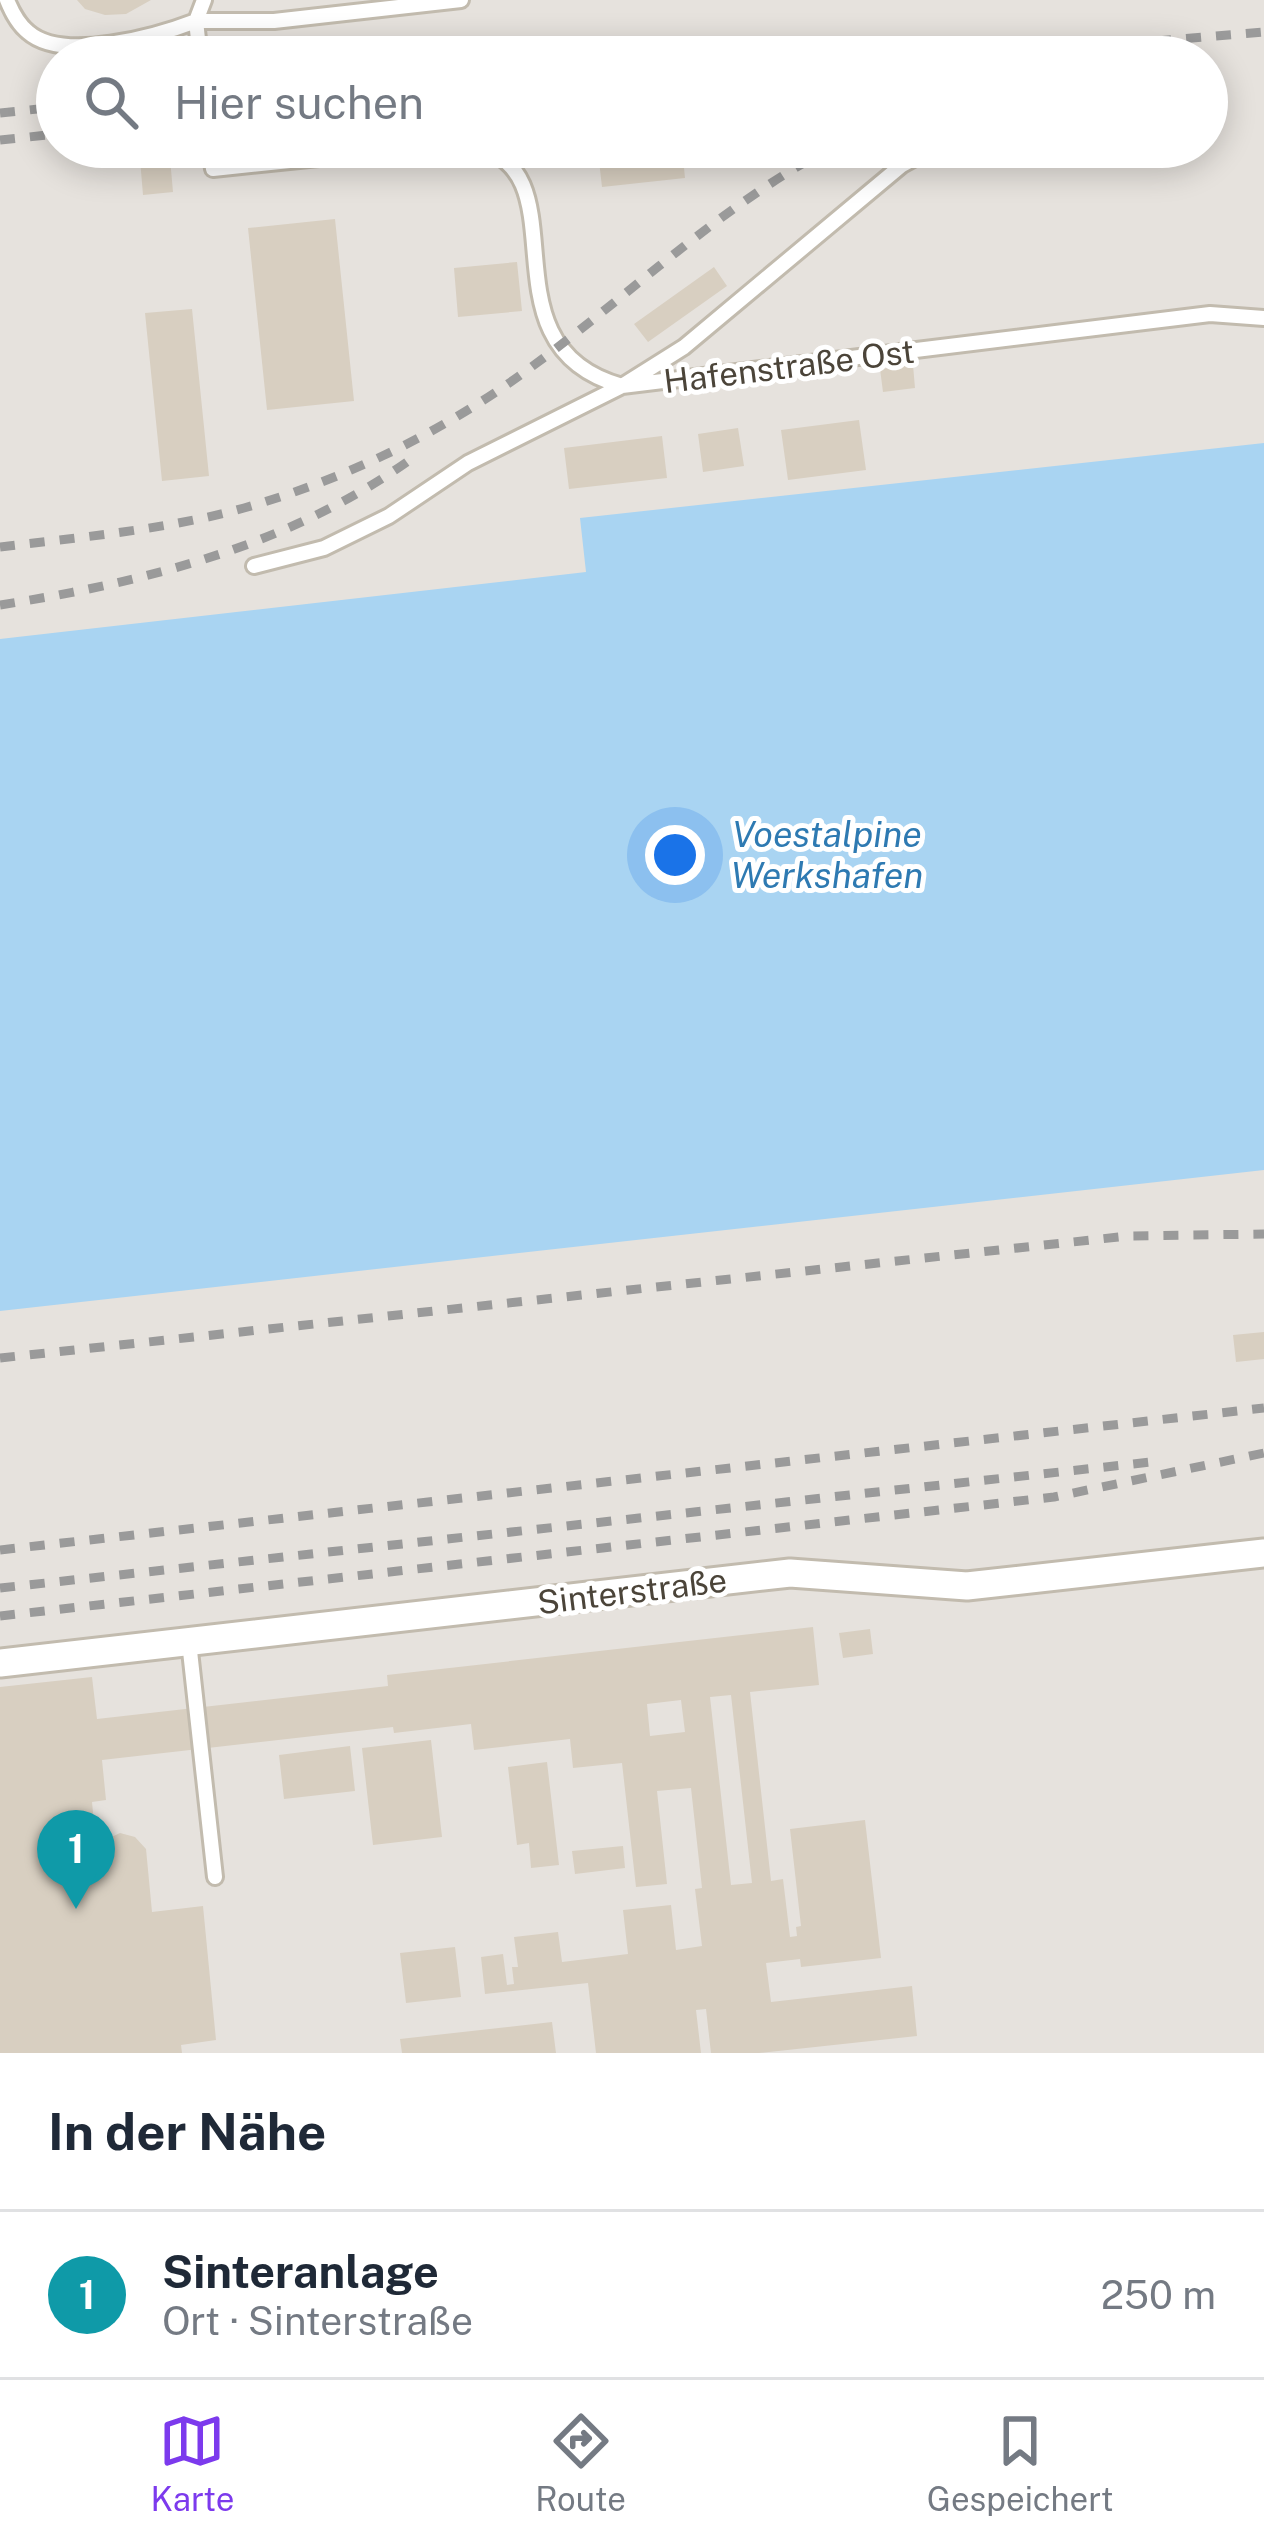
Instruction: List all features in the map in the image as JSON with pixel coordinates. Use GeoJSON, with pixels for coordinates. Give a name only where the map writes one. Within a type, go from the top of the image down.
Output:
{"type":"FeatureCollection","features":[{"type":"Feature","properties":{"kind":"street","name":"Sinterstraße"},"geometry":{"type":"LineString","coordinates":[[0,1664],[790,1573],[968,1586],[1264,1552]]}},
{"type":"Feature","properties":{"kind":"lane"},"geometry":{"type":"LineString","coordinates":[[7,0],[28,33],[36,36]]}},
{"type":"Feature","properties":{"kind":"lane"},"geometry":{"type":"LineString","coordinates":[[198,36],[196,21],[204,0]]}},
{"type":"Feature","properties":{"kind":"lane"},"geometry":{"type":"LineString","coordinates":[[153,36],[196,21],[274,21],[461,0]]}},
{"type":"Feature","properties":{"kind":"lane","name":"Hafenstraße Ost"},"geometry":{"type":"LineString","coordinates":[[516,168],[527,194],[542,316],[559,346],[593,378],[622,386],[1210,314],[1264,318]]}},
{"type":"Feature","properties":{"kind":"lane"},"geometry":{"type":"LineString","coordinates":[[254,566],[324,548],[389,516],[468,463],[622,386],[684,347],[898,168]]}},
{"type":"Feature","properties":{"kind":"lane"},"geometry":{"type":"LineString","coordinates":[[189,1642],[215,1877]]}},
{"type":"Feature","properties":{"kind":"shaded area"},"geometry":{"type":"Polygon","coordinates":[[[0,0],[1264,0],[1264,2053],[0,2053],[0,0]]]}},
{"type":"Feature","properties":{"kind":"water","name":"Voestalpine Werkshafen"},"geometry":{"type":"Polygon","coordinates":[[[1264,443],[1264,1170],[0,1311],[0,639],[586,572],[580,518],[1264,443]]]}},
{"type":"Feature","properties":{"kind":"building"},"geometry":{"type":"Polygon","coordinates":[[[77,0],[151,0],[126,14],[105,15],[85,9],[77,0]]]}},
{"type":"Feature","properties":{"kind":"building"},"geometry":{"type":"Polygon","coordinates":[[[141,168],[171,168],[173,192],[143,195],[141,168]]]}},
{"type":"Feature","properties":{"kind":"building"},"geometry":{"type":"Polygon","coordinates":[[[600,168],[684,168],[685,178],[602,187],[600,168]]]}},
{"type":"Feature","properties":{"kind":"building"},"geometry":{"type":"Polygon","coordinates":[[[335,219],[354,401],[267,410],[248,228],[335,219]]]}},
{"type":"Feature","properties":{"kind":"building"},"geometry":{"type":"Polygon","coordinates":[[[517,262],[522,311],[458,317],[454,268],[517,262]]]}},
{"type":"Feature","properties":{"kind":"building"},"geometry":{"type":"Polygon","coordinates":[[[714,267],[727,286],[648,342],[634,324],[714,267]]]}},
{"type":"Feature","properties":{"kind":"building"},"geometry":{"type":"Polygon","coordinates":[[[192,309],[209,476],[162,481],[145,313],[192,309]]]}},
{"type":"Feature","properties":{"kind":"building"},"geometry":{"type":"Polygon","coordinates":[[[913,365],[915,388],[883,392],[880,369],[913,365]]]}},
{"type":"Feature","properties":{"kind":"building"},"geometry":{"type":"Polygon","coordinates":[[[859,420],[866,470],[788,480],[781,430],[859,420]]]}},
{"type":"Feature","properties":{"kind":"building"},"geometry":{"type":"Polygon","coordinates":[[[738,428],[744,466],[703,472],[698,434],[738,428]]]}},
{"type":"Feature","properties":{"kind":"building"},"geometry":{"type":"Polygon","coordinates":[[[662,436],[667,478],[569,489],[564,448],[662,436]]]}},
{"type":"Feature","properties":{"kind":"building"},"geometry":{"type":"Polygon","coordinates":[[[1264,1332],[1264,1359],[1236,1362],[1233,1335],[1264,1332]]]}},
{"type":"Feature","properties":{"kind":"building"},"geometry":{"type":"Polygon","coordinates":[[[813,1627],[819,1685],[750,1692],[771,1881],[783,1879],[790,1937],[797,1936],[796,1927],[801,1926],[790,1829],[865,1820],[881,1958],[801,1967],[800,1959],[766,1963],[771,2002],[912,1986],[917,2036],[759,2053],[711,2053],[706,2009],[696,2010],[701,2053],[596,2053],[588,1983],[485,1994],[481,1957],[503,1954],[507,1985],[514,1984],[512,1967],[518,1967],[514,1937],[558,1932],[562,1962],[628,1954],[623,1910],[671,1905],[676,1950],[702,1946],[695,1889],[702,1888],[691,1788],[657,1791],[667,1884],[636,1887],[622,1763],[573,1768],[570,1739],[474,1750],[471,1724],[394,1733],[393,1727],[102,1760],[106,1800],[92,1802],[97,1854],[105,1840],[120,1833],[135,1837],[146,1849],[152,1912],[203,1906],[216,2040],[181,2045],[182,2053],[0,2053],[0,1687],[92,1677],[97,1719],[388,1686],[387,1675],[813,1627]],[[731,1695],[710,1697],[731,1885],[752,1883],[731,1695]],[[681,1700],[647,1704],[650,1736],[685,1732],[681,1700]]]}},
{"type":"Feature","properties":{"kind":"building"},"geometry":{"type":"Polygon","coordinates":[[[870,1629],[873,1654],[843,1658],[839,1633],[870,1629]]]}},
{"type":"Feature","properties":{"kind":"building"},"geometry":{"type":"Polygon","coordinates":[[[431,1740],[442,1837],[373,1845],[362,1748],[431,1740]]]}},
{"type":"Feature","properties":{"kind":"building"},"geometry":{"type":"Polygon","coordinates":[[[350,1746],[355,1791],[284,1799],[279,1755],[350,1746]]]}},
{"type":"Feature","properties":{"kind":"building"},"geometry":{"type":"Polygon","coordinates":[[[547,1762],[559,1865],[531,1868],[529,1843],[517,1845],[508,1767],[547,1762]]]}},
{"type":"Feature","properties":{"kind":"building"},"geometry":{"type":"Polygon","coordinates":[[[623,1846],[625,1868],[575,1874],[572,1851],[623,1846]]]}},
{"type":"Feature","properties":{"kind":"building"},"geometry":{"type":"Polygon","coordinates":[[[455,1947],[461,1997],[406,2003],[400,1953],[455,1947]]]}},
{"type":"Feature","properties":{"kind":"building"},"geometry":{"type":"Polygon","coordinates":[[[552,2022],[556,2053],[402,2053],[400,2039],[552,2022]]]}},
{"type":"Feature","properties":{"kind":"railway"},"geometry":{"type":"LineString","coordinates":[[1216,36],[1264,32]]}},
{"type":"Feature","properties":{"kind":"railway"},"geometry":{"type":"LineString","coordinates":[[0,113],[36,109]]}},
{"type":"Feature","properties":{"kind":"railway"},"geometry":{"type":"LineString","coordinates":[[0,140],[36,136]]}},
{"type":"Feature","properties":{"kind":"railway"},"geometry":{"type":"LineString","coordinates":[[0,547],[214,516],[320,483],[393,451],[497,391],[715,223],[796,168]]}},
{"type":"Feature","properties":{"kind":"railway"},"geometry":{"type":"LineString","coordinates":[[0,605],[109,585],[216,555],[318,514],[414,457]]}},
{"type":"Feature","properties":{"kind":"railway"},"geometry":{"type":"LineString","coordinates":[[0,1358],[1128,1236],[1264,1234]]}},
{"type":"Feature","properties":{"kind":"railway"},"geometry":{"type":"LineString","coordinates":[[0,1550],[1264,1408]]}},
{"type":"Feature","properties":{"kind":"railway"},"geometry":{"type":"LineString","coordinates":[[0,1616],[1054,1497],[1264,1453]]}},
{"type":"Feature","properties":{"kind":"railway"},"geometry":{"type":"LineString","coordinates":[[0,1588],[1151,1462]]}},
{"type":"Feature","properties":{"kind":"place","name":"Sinteranlage"},"geometry":{"type":"Point","coordinates":[76,1909]}}]}
